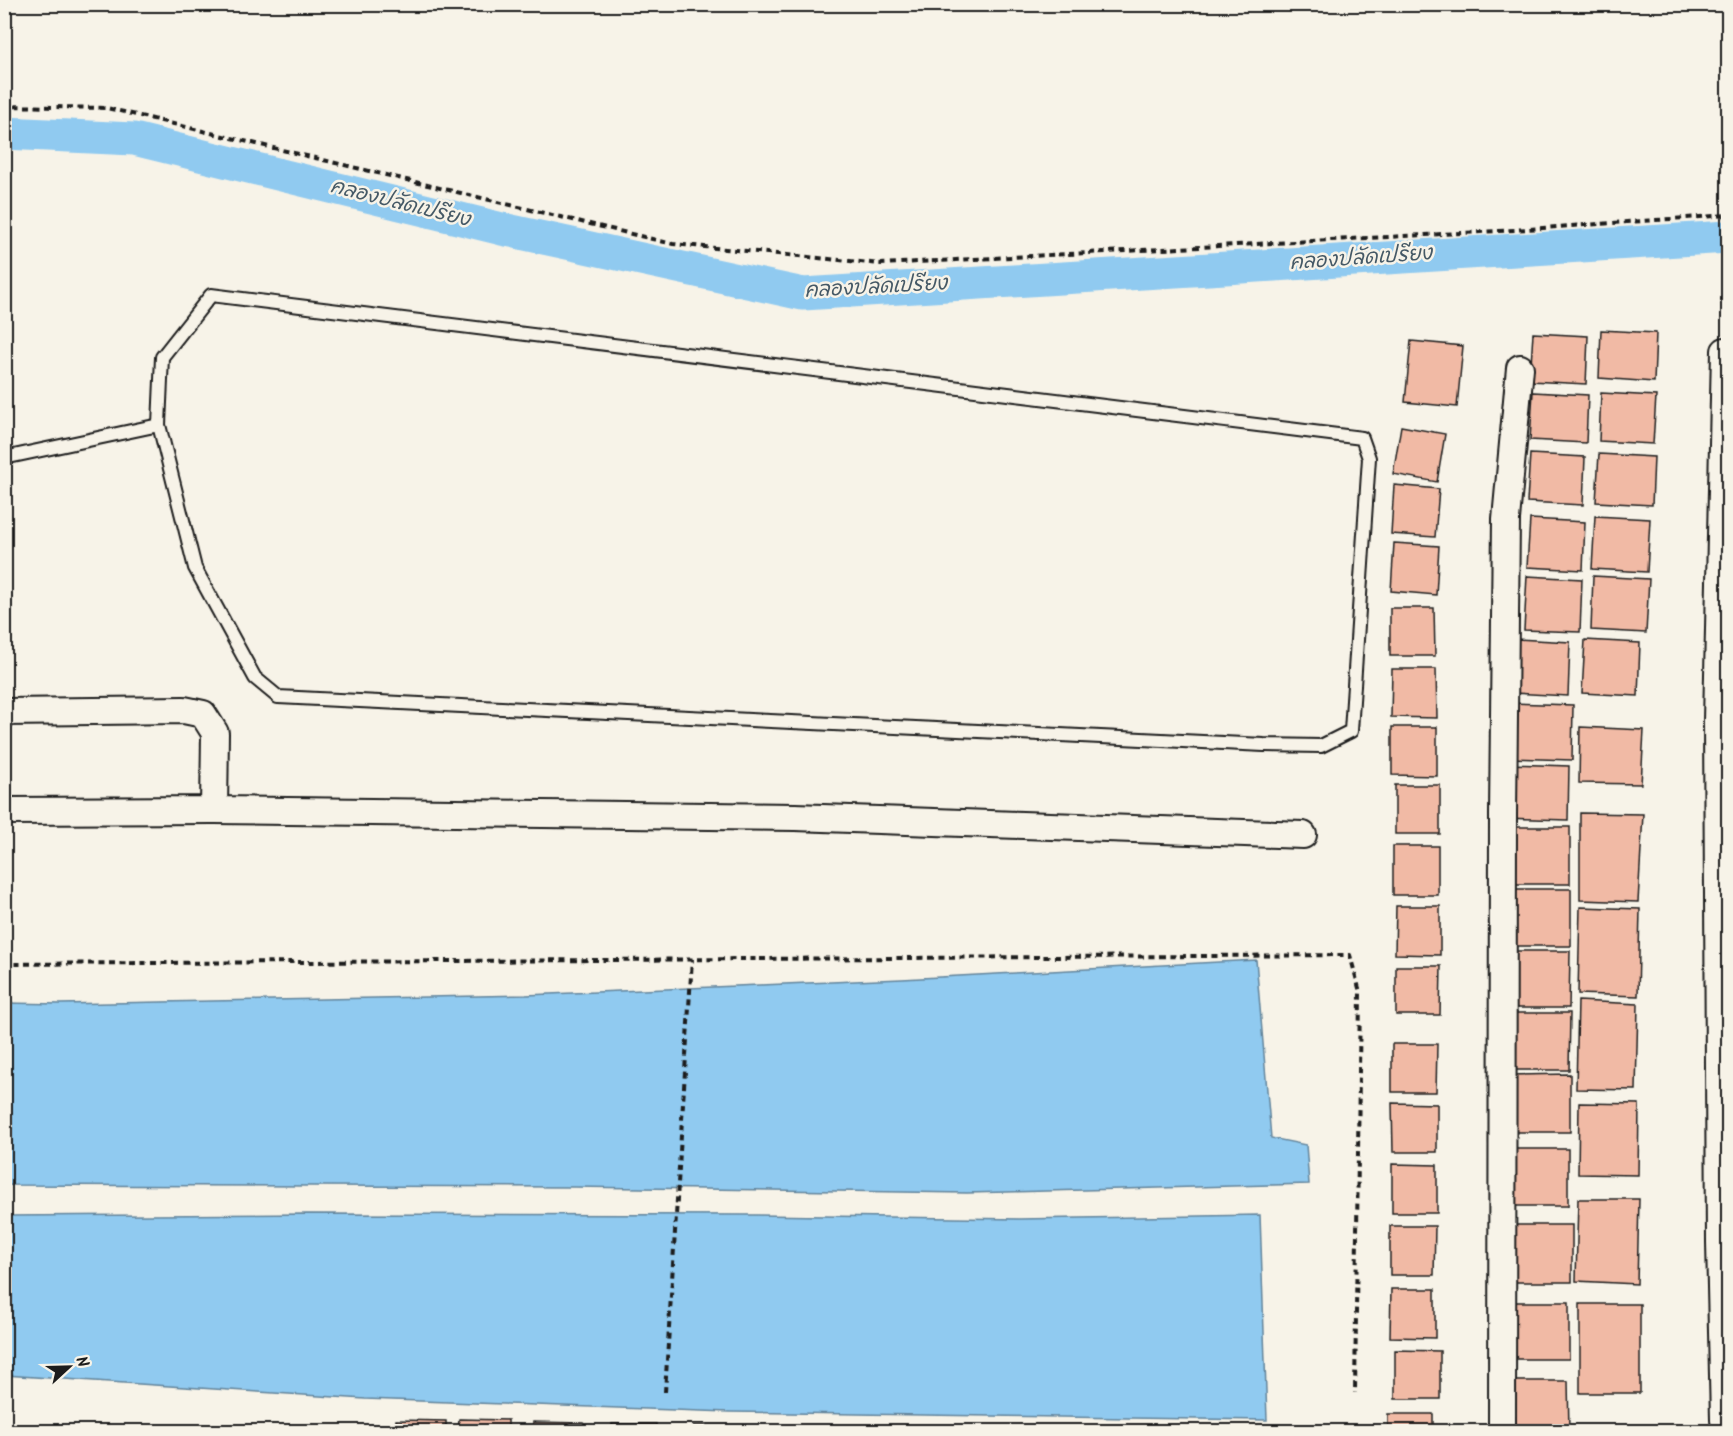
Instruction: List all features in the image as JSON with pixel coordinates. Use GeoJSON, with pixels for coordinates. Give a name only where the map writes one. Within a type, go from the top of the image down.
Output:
{"type":"FeatureCollection","features":[{"type":"Feature","properties":{"kind":"street"},"geometry":{"type":"LineString","coordinates":[[1720,1424],[1724,911],[1717,721],[1725,351]]}},
{"type":"Feature","properties":{"kind":"street"},"geometry":{"type":"LineString","coordinates":[[1502,1431],[1506,519],[1520,368]]}},
{"type":"Feature","properties":{"kind":"street"},"geometry":{"type":"LineString","coordinates":[[4,712],[184,710],[202,714],[215,733],[214,810]]}},
{"type":"Feature","properties":{"kind":"street"},"geometry":{"type":"LineString","coordinates":[[4,811],[214,810],[795,817],[1303,834]]}},
{"type":"Feature","properties":{"kind":"lane"},"geometry":{"type":"LineString","coordinates":[[212,295],[1362,438],[1369,458],[1351,731],[1321,746],[1264,745],[278,697],[255,678],[195,568],[159,425],[162,357],[212,295]]}},
{"type":"Feature","properties":{"kind":"lane"},"geometry":{"type":"LineString","coordinates":[[4,458],[159,425]]}},
{"type":"Feature","properties":{"kind":"path"},"geometry":{"type":"LineString","coordinates":[[4,106],[107,108],[673,244],[881,264],[1487,232],[1728,214]]}},
{"type":"Feature","properties":{"kind":"path"},"geometry":{"type":"LineString","coordinates":[[4,964],[1350,955],[1360,992],[1355,1393]]}},
{"type":"Feature","properties":{"kind":"path"},"geometry":{"type":"LineString","coordinates":[[665,1392],[692,959]]}},
{"type":"Feature","properties":{"kind":"water"},"geometry":{"type":"Polygon","coordinates":[[[1256,960],[1271,1138],[1306,1145],[1309,1184],[967,1193],[575,1187],[5,1185],[5,1003],[60,1004],[526,995],[902,979],[1256,960]]]}},
{"type":"Feature","properties":{"kind":"water"},"geometry":{"type":"Polygon","coordinates":[[[758,1215],[1019,1219],[1260,1215],[1267,1420],[729,1412],[365,1399],[5,1375],[5,1216],[758,1215]]]}},
{"type":"Feature","properties":{"kind":"building"},"geometry":{"type":"Polygon","coordinates":[[[1601,330],[1656,333],[1654,382],[1599,378],[1601,330]]]}},
{"type":"Feature","properties":{"kind":"building"},"geometry":{"type":"Polygon","coordinates":[[[1533,333],[1588,336],[1586,384],[1530,381],[1533,333]]]}},
{"type":"Feature","properties":{"kind":"building"},"geometry":{"type":"Polygon","coordinates":[[[1411,341],[1463,346],[1457,407],[1405,402],[1411,341]]]}},
{"type":"Feature","properties":{"kind":"building"},"geometry":{"type":"Polygon","coordinates":[[[1533,392],[1588,395],[1586,443],[1530,440],[1533,392]]]}},
{"type":"Feature","properties":{"kind":"building"},"geometry":{"type":"Polygon","coordinates":[[[1601,393],[1656,396],[1653,444],[1599,441],[1601,393]]]}},
{"type":"Feature","properties":{"kind":"building"},"geometry":{"type":"Polygon","coordinates":[[[1401,426],[1445,434],[1437,482],[1393,474],[1401,426]]]}},
{"type":"Feature","properties":{"kind":"building"},"geometry":{"type":"Polygon","coordinates":[[[1530,454],[1585,457],[1583,505],[1527,502],[1530,454]]]}},
{"type":"Feature","properties":{"kind":"building"},"geometry":{"type":"Polygon","coordinates":[[[1599,454],[1654,457],[1652,505],[1596,502],[1599,454]]]}},
{"type":"Feature","properties":{"kind":"building"},"geometry":{"type":"Polygon","coordinates":[[[1394,485],[1439,489],[1435,537],[1391,534],[1394,485]]]}},
{"type":"Feature","properties":{"kind":"building"},"geometry":{"type":"Polygon","coordinates":[[[1595,516],[1650,519],[1647,572],[1592,569],[1595,516]]]}},
{"type":"Feature","properties":{"kind":"building"},"geometry":{"type":"Polygon","coordinates":[[[1530,519],[1585,522],[1583,570],[1527,567],[1530,519]]]}},
{"type":"Feature","properties":{"kind":"building"},"geometry":{"type":"Polygon","coordinates":[[[1394,543],[1439,546],[1436,595],[1391,591],[1394,543]]]}},
{"type":"Feature","properties":{"kind":"building"},"geometry":{"type":"Polygon","coordinates":[[[1527,576],[1582,579],[1580,632],[1524,630],[1527,576]]]}},
{"type":"Feature","properties":{"kind":"building"},"geometry":{"type":"Polygon","coordinates":[[[1593,576],[1649,579],[1646,633],[1591,630],[1593,576]]]}},
{"type":"Feature","properties":{"kind":"building"},"geometry":{"type":"Polygon","coordinates":[[[1390,608],[1434,608],[1435,656],[1390,656],[1390,608]]]}},
{"type":"Feature","properties":{"kind":"building"},"geometry":{"type":"Polygon","coordinates":[[[1516,639],[1570,642],[1568,696],[1513,693],[1516,639]]]}},
{"type":"Feature","properties":{"kind":"building"},"geometry":{"type":"Polygon","coordinates":[[[1585,640],[1640,643],[1638,696],[1582,693],[1585,640]]]}},
{"type":"Feature","properties":{"kind":"building"},"geometry":{"type":"Polygon","coordinates":[[[1392,669],[1436,669],[1437,718],[1391,717],[1392,669]]]}},
{"type":"Feature","properties":{"kind":"building"},"geometry":{"type":"Polygon","coordinates":[[[1511,703],[1573,705],[1572,760],[1509,758],[1511,703]]]}},
{"type":"Feature","properties":{"kind":"building"},"geometry":{"type":"Polygon","coordinates":[[[1392,727],[1437,727],[1437,776],[1392,775],[1392,727]]]}},
{"type":"Feature","properties":{"kind":"building"},"geometry":{"type":"Polygon","coordinates":[[[1580,727],[1644,730],[1641,784],[1579,783],[1580,727]]]}},
{"type":"Feature","properties":{"kind":"building"},"geometry":{"type":"Polygon","coordinates":[[[1506,764],[1569,766],[1568,820],[1505,818],[1506,764]]]}},
{"type":"Feature","properties":{"kind":"building"},"geometry":{"type":"Polygon","coordinates":[[[1395,785],[1440,785],[1440,834],[1395,834],[1395,785]]]}},
{"type":"Feature","properties":{"kind":"building"},"geometry":{"type":"Polygon","coordinates":[[[1580,813],[1643,814],[1638,902],[1580,900],[1580,813]]]}},
{"type":"Feature","properties":{"kind":"building"},"geometry":{"type":"Polygon","coordinates":[[[1509,827],[1570,827],[1570,884],[1509,884],[1509,827]]]}},
{"type":"Feature","properties":{"kind":"building"},"geometry":{"type":"Polygon","coordinates":[[[1393,846],[1438,846],[1438,895],[1393,895],[1393,846]]]}},
{"type":"Feature","properties":{"kind":"building"},"geometry":{"type":"Polygon","coordinates":[[[1510,889],[1571,889],[1571,946],[1511,946],[1510,889]]]}},
{"type":"Feature","properties":{"kind":"building"},"geometry":{"type":"Polygon","coordinates":[[[1396,906],[1440,906],[1440,955],[1395,954],[1396,906]]]}},
{"type":"Feature","properties":{"kind":"building"},"geometry":{"type":"Polygon","coordinates":[[[1580,907],[1640,909],[1638,996],[1578,994],[1580,907]]]}},
{"type":"Feature","properties":{"kind":"building"},"geometry":{"type":"Polygon","coordinates":[[[1509,951],[1570,951],[1569,1008],[1509,1008],[1509,951]]]}},
{"type":"Feature","properties":{"kind":"building"},"geometry":{"type":"Polygon","coordinates":[[[1396,966],[1441,966],[1440,1015],[1396,1015],[1396,966]]]}},
{"type":"Feature","properties":{"kind":"building"},"geometry":{"type":"Polygon","coordinates":[[[1578,1001],[1638,1004],[1636,1090],[1576,1089],[1578,1001]]]}},
{"type":"Feature","properties":{"kind":"building"},"geometry":{"type":"Polygon","coordinates":[[[1509,1013],[1570,1013],[1569,1070],[1509,1070],[1509,1013]]]}},
{"type":"Feature","properties":{"kind":"building"},"geometry":{"type":"Polygon","coordinates":[[[1392,1044],[1437,1044],[1436,1092],[1392,1092],[1392,1044]]]}},
{"type":"Feature","properties":{"kind":"building"},"geometry":{"type":"Polygon","coordinates":[[[1570,1074],[1570,1132],[1510,1132],[1510,1075],[1570,1074]]]}},
{"type":"Feature","properties":{"kind":"building"},"geometry":{"type":"Polygon","coordinates":[[[1392,1103],[1437,1104],[1437,1152],[1393,1152],[1392,1103]]]}},
{"type":"Feature","properties":{"kind":"building"},"geometry":{"type":"Polygon","coordinates":[[[1579,1103],[1639,1104],[1638,1175],[1578,1174],[1579,1103]]]}},
{"type":"Feature","properties":{"kind":"building"},"geometry":{"type":"Polygon","coordinates":[[[1508,1149],[1568,1149],[1568,1206],[1507,1206],[1508,1149]]]}},
{"type":"Feature","properties":{"kind":"building"},"geometry":{"type":"Polygon","coordinates":[[[1392,1164],[1437,1165],[1437,1213],[1392,1213],[1392,1164]]]}},
{"type":"Feature","properties":{"kind":"building"},"geometry":{"type":"Polygon","coordinates":[[[1578,1199],[1639,1199],[1637,1284],[1576,1281],[1578,1199]]]}},
{"type":"Feature","properties":{"kind":"building"},"geometry":{"type":"Polygon","coordinates":[[[1511,1225],[1572,1225],[1572,1282],[1511,1282],[1511,1225]]]}},
{"type":"Feature","properties":{"kind":"building"},"geometry":{"type":"Polygon","coordinates":[[[1390,1226],[1435,1226],[1434,1275],[1390,1275],[1390,1226]]]}},
{"type":"Feature","properties":{"kind":"building"},"geometry":{"type":"Polygon","coordinates":[[[1391,1289],[1435,1289],[1435,1338],[1390,1337],[1391,1289]]]}},
{"type":"Feature","properties":{"kind":"building"},"geometry":{"type":"Polygon","coordinates":[[[1508,1302],[1569,1302],[1569,1359],[1508,1359],[1508,1302]]]}},
{"type":"Feature","properties":{"kind":"building"},"geometry":{"type":"Polygon","coordinates":[[[1580,1304],[1640,1304],[1640,1393],[1580,1393],[1580,1304]]]}},
{"type":"Feature","properties":{"kind":"building"},"geometry":{"type":"Polygon","coordinates":[[[1395,1350],[1440,1351],[1440,1399],[1395,1399],[1395,1350]]]}},
{"type":"Feature","properties":{"kind":"building"},"geometry":{"type":"Polygon","coordinates":[[[1508,1381],[1568,1381],[1569,1432],[1508,1432],[1508,1381]]]}},
{"type":"Feature","properties":{"kind":"building"},"geometry":{"type":"Polygon","coordinates":[[[1388,1414],[1433,1414],[1433,1432],[1388,1432],[1388,1414]]]}},
{"type":"Feature","properties":{"kind":"building"},"geometry":{"type":"Polygon","coordinates":[[[459,1419],[508,1420],[508,1432],[458,1432],[459,1419]]]}},
{"type":"Feature","properties":{"kind":"building"},"geometry":{"type":"Polygon","coordinates":[[[396,1420],[446,1421],[446,1432],[396,1432],[396,1420]]]}},
{"type":"Feature","properties":{"kind":"building"},"geometry":{"type":"Polygon","coordinates":[[[533,1422],[583,1423],[582,1432],[532,1432],[533,1422]]]}},
{"type":"Feature","properties":{"kind":"building"},"geometry":{"type":"Polygon","coordinates":[[[612,1424],[656,1424],[656,1432],[612,1432],[612,1424]]]}},
{"type":"Feature","properties":{"kind":"building"},"geometry":{"type":"Polygon","coordinates":[[[694,1426],[738,1426],[738,1432],[694,1432],[694,1426]]]}},
{"type":"Feature","properties":{"kind":"building"},"geometry":{"type":"Polygon","coordinates":[[[756,1427],[799,1427],[799,1432],[756,1432],[756,1427]]]}},
{"type":"Feature","properties":{"kind":"building"},"geometry":{"type":"Polygon","coordinates":[[[818,1427],[862,1428],[862,1432],[819,1432],[818,1427]]]}},
{"type":"Feature","properties":{"kind":"waterway","name":"คลองปลัดเปรียง"},"geometry":{"type":"LineString","coordinates":[[4,133],[134,139],[502,229],[803,294],[1728,237]]}}]}
